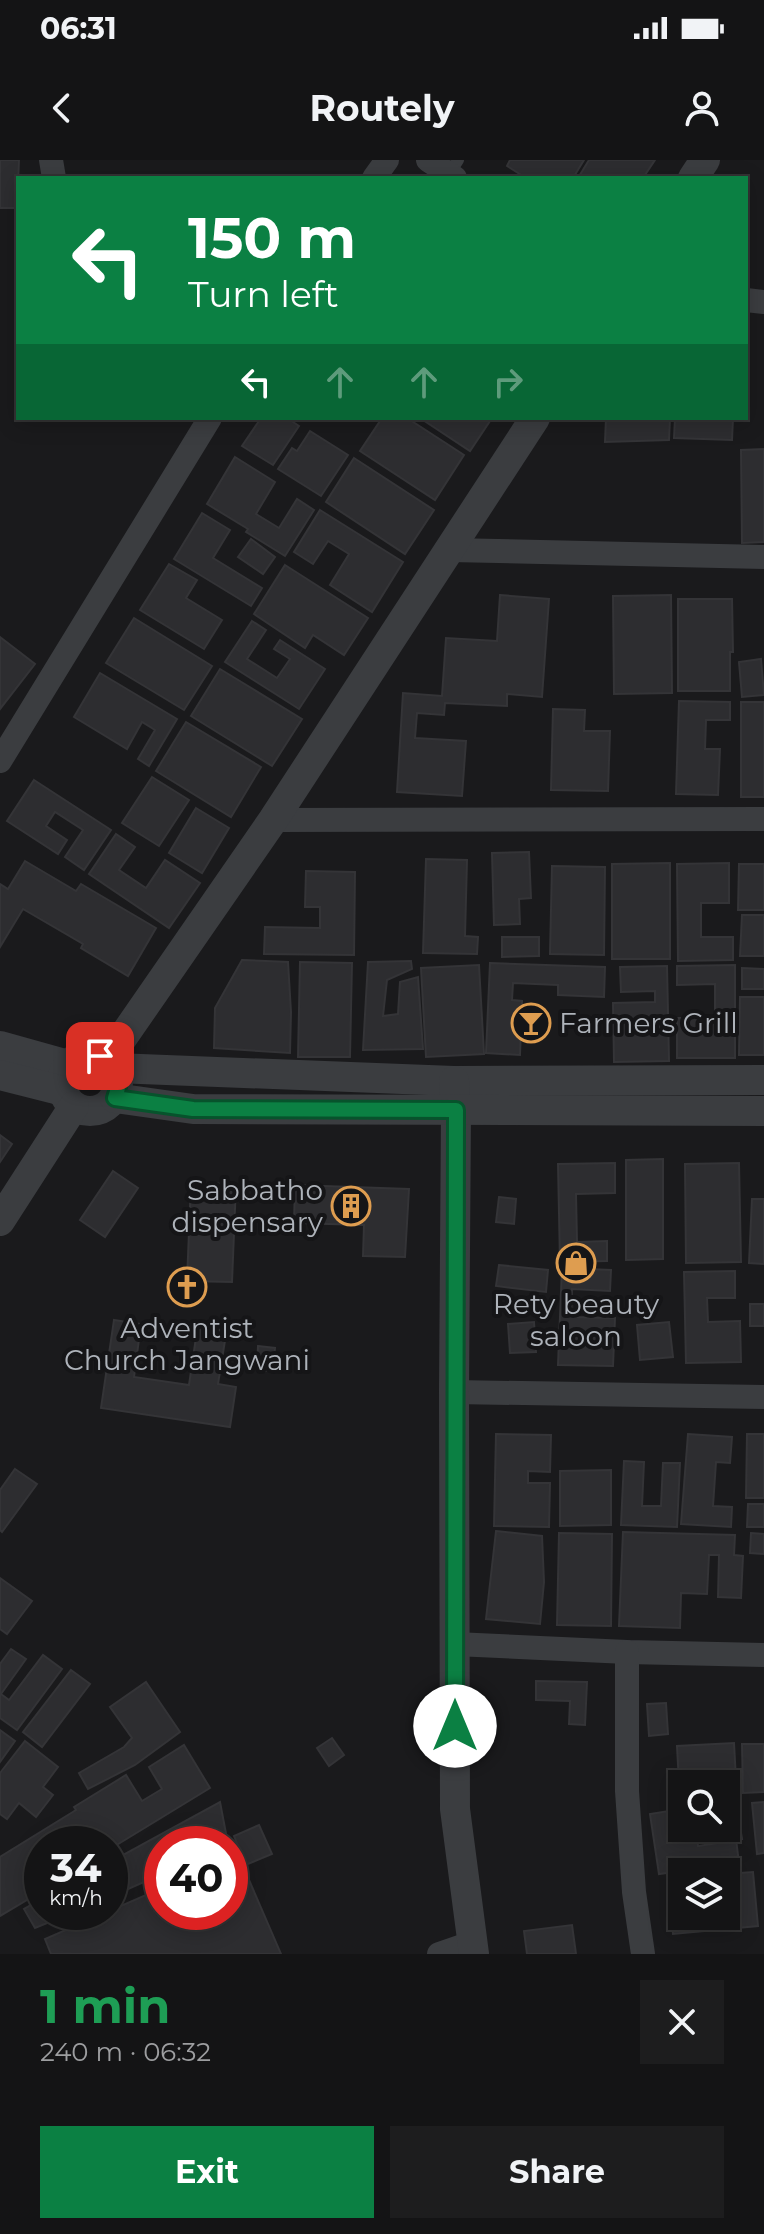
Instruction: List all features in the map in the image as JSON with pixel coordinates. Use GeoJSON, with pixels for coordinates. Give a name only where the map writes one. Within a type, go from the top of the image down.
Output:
{"type":"FeatureCollection","features":[{"type":"Feature","properties":{"kind":"street"},"geometry":{"type":"LineString","coordinates":[[428,160],[454,171]]}},
{"type":"Feature","properties":{"kind":"street"},"geometry":{"type":"LineString","coordinates":[[0,761],[209,420]]}},
{"type":"Feature","properties":{"kind":"street"},"geometry":{"type":"LineString","coordinates":[[0,1046],[68,1088],[91,1112],[109,1105],[112,1075],[273,820],[534,420]]}},
{"type":"Feature","properties":{"kind":"street"},"geometry":{"type":"LineString","coordinates":[[450,550],[764,557]]}},
{"type":"Feature","properties":{"kind":"street"},"geometry":{"type":"LineString","coordinates":[[273,820],[764,819]]}},
{"type":"Feature","properties":{"kind":"street"},"geometry":{"type":"LineString","coordinates":[[0,1221],[82,1056],[91,1054],[112,1075],[193,1109],[764,1080]]}},
{"type":"Feature","properties":{"kind":"street"},"geometry":{"type":"LineString","coordinates":[[0,1075],[68,1088]]}},
{"type":"Feature","properties":{"kind":"street"},"geometry":{"type":"LineString","coordinates":[[455,1095],[764,1111]]}},
{"type":"Feature","properties":{"kind":"street"},"geometry":{"type":"LineString","coordinates":[[439,1954],[473,1948],[455,1809],[455,1095]]}},
{"type":"Feature","properties":{"kind":"street"},"geometry":{"type":"LineString","coordinates":[[454,1392],[764,1397]]}},
{"type":"Feature","properties":{"kind":"street"},"geometry":{"type":"LineString","coordinates":[[455,1644],[764,1655]]}},
{"type":"Feature","properties":{"kind":"street"},"geometry":{"type":"LineString","coordinates":[[627,1652],[627,1791],[634,1892],[643,1954]]}},
{"type":"Feature","properties":{"kind":"building"},"geometry":{"type":"Polygon","coordinates":[[[0,160],[19,160],[16,208],[0,208],[0,160]]]}},
{"type":"Feature","properties":{"kind":"building"},"geometry":{"type":"Polygon","coordinates":[[[510,160],[584,160],[574,176],[523,176],[507,166],[510,160]]]}},
{"type":"Feature","properties":{"kind":"building"},"geometry":{"type":"Polygon","coordinates":[[[589,160],[655,160],[644,176],[579,176],[589,160]]]}},
{"type":"Feature","properties":{"kind":"building"},"geometry":{"type":"Polygon","coordinates":[[[260,420],[290,420],[299,426],[273,465],[242,446],[260,420]]]}},
{"type":"Feature","properties":{"kind":"building"},"geometry":{"type":"Polygon","coordinates":[[[381,420],[410,420],[464,455],[435,500],[360,451],[381,420]]]}},
{"type":"Feature","properties":{"kind":"building"},"geometry":{"type":"Polygon","coordinates":[[[423,420],[491,420],[470,451],[423,420]]]}},
{"type":"Feature","properties":{"kind":"building"},"geometry":{"type":"Polygon","coordinates":[[[606,420],[670,420],[669,440],[605,442],[606,420]]]}},
{"type":"Feature","properties":{"kind":"building"},"geometry":{"type":"Polygon","coordinates":[[[675,420],[733,420],[732,440],[674,438],[675,420]]]}},
{"type":"Feature","properties":{"kind":"building"},"geometry":{"type":"Polygon","coordinates":[[[310,431],[348,455],[321,496],[278,469],[292,448],[297,451],[310,431]]]}},
{"type":"Feature","properties":{"kind":"building"},"geometry":{"type":"Polygon","coordinates":[[[764,449],[764,542],[742,543],[741,450],[764,449]]]}},
{"type":"Feature","properties":{"kind":"building"},"geometry":{"type":"Polygon","coordinates":[[[235,457],[275,482],[256,514],[279,528],[297,499],[314,510],[285,556],[207,504],[235,457]]]}},
{"type":"Feature","properties":{"kind":"building"},"geometry":{"type":"Polygon","coordinates":[[[354,458],[434,510],[405,554],[326,502],[354,458]]]}},
{"type":"Feature","properties":{"kind":"building"},"geometry":{"type":"Polygon","coordinates":[[[320,510],[403,562],[372,612],[330,585],[349,554],[328,541],[313,564],[294,552],[320,510]]]}},
{"type":"Feature","properties":{"kind":"building"},"geometry":{"type":"Polygon","coordinates":[[[202,513],[230,530],[213,558],[262,588],[251,606],[174,559],[202,513]]]}},
{"type":"Feature","properties":{"kind":"building"},"geometry":{"type":"Polygon","coordinates":[[[251,539],[275,557],[263,574],[238,557],[251,539]]]}},
{"type":"Feature","properties":{"kind":"building"},"geometry":{"type":"Polygon","coordinates":[[[169,564],[197,580],[186,598],[222,620],[204,649],[140,610],[169,564]]]}},
{"type":"Feature","properties":{"kind":"building"},"geometry":{"type":"Polygon","coordinates":[[[285,565],[368,618],[344,655],[313,635],[305,648],[254,614],[285,565]]]}},
{"type":"Feature","properties":{"kind":"building"},"geometry":{"type":"Polygon","coordinates":[[[500,595],[549,599],[542,697],[507,694],[507,706],[445,703],[444,715],[417,713],[415,738],[466,741],[462,796],[397,792],[403,693],[442,696],[446,638],[497,641],[500,595]]]}},
{"type":"Feature","properties":{"kind":"building"},"geometry":{"type":"Polygon","coordinates":[[[671,595],[672,693],[614,694],[613,596],[671,595]]]}},
{"type":"Feature","properties":{"kind":"building"},"geometry":{"type":"Polygon","coordinates":[[[678,599],[732,599],[730,691],[678,691],[678,599]]]}},
{"type":"Feature","properties":{"kind":"building"},"geometry":{"type":"Polygon","coordinates":[[[134,618],[212,666],[184,710],[106,663],[134,618]]]}},
{"type":"Feature","properties":{"kind":"building"},"geometry":{"type":"Polygon","coordinates":[[[252,621],[266,630],[247,659],[277,678],[290,659],[274,649],[280,640],[325,669],[299,709],[225,662],[252,621]]]}},
{"type":"Feature","properties":{"kind":"building"},"geometry":{"type":"Polygon","coordinates":[[[0,637],[35,664],[0,709],[0,637]]]}},
{"type":"Feature","properties":{"kind":"building"},"geometry":{"type":"Polygon","coordinates":[[[761,659],[764,695],[742,697],[739,662],[761,659]]]}},
{"type":"Feature","properties":{"kind":"building"},"geometry":{"type":"Polygon","coordinates":[[[220,669],[302,719],[272,766],[191,716],[220,669]]]}},
{"type":"Feature","properties":{"kind":"building"},"geometry":{"type":"Polygon","coordinates":[[[100,673],[177,719],[149,766],[138,759],[155,730],[142,722],[127,749],[74,717],[100,673]]]}},
{"type":"Feature","properties":{"kind":"building"},"geometry":{"type":"Polygon","coordinates":[[[679,701],[730,702],[730,720],[706,720],[705,749],[720,749],[718,795],[676,794],[679,701]]]}},
{"type":"Feature","properties":{"kind":"building"},"geometry":{"type":"Polygon","coordinates":[[[741,702],[764,702],[764,797],[741,797],[741,702]]]}},
{"type":"Feature","properties":{"kind":"building"},"geometry":{"type":"Polygon","coordinates":[[[553,709],[585,710],[584,731],[610,731],[608,791],[551,790],[553,709]]]}},
{"type":"Feature","properties":{"kind":"building"},"geometry":{"type":"Polygon","coordinates":[[[186,722],[261,767],[231,817],[156,771],[186,722]]]}},
{"type":"Feature","properties":{"kind":"building"},"geometry":{"type":"Polygon","coordinates":[[[152,777],[189,800],[159,846],[122,823],[152,777]]]}},
{"type":"Feature","properties":{"kind":"building"},"geometry":{"type":"Polygon","coordinates":[[[34,780],[111,830],[84,870],[65,857],[83,830],[55,812],[46,826],[67,840],[58,854],[7,821],[34,780]]]}},
{"type":"Feature","properties":{"kind":"building"},"geometry":{"type":"Polygon","coordinates":[[[196,808],[229,828],[202,873],[169,853],[196,808]]]}},
{"type":"Feature","properties":{"kind":"building"},"geometry":{"type":"Polygon","coordinates":[[[116,834],[135,847],[119,870],[146,888],[165,860],[200,883],[169,928],[89,874],[116,834]]]}},
{"type":"Feature","properties":{"kind":"building"},"geometry":{"type":"Polygon","coordinates":[[[529,852],[531,898],[519,899],[520,924],[494,925],[492,853],[529,852]]]}},
{"type":"Feature","properties":{"kind":"building"},"geometry":{"type":"Polygon","coordinates":[[[426,859],[467,860],[465,936],[478,937],[477,954],[423,953],[426,859]]]}},
{"type":"Feature","properties":{"kind":"building"},"geometry":{"type":"Polygon","coordinates":[[[25,861],[76,891],[81,884],[156,928],[128,976],[81,948],[83,944],[23,909],[0,947],[0,884],[8,889],[25,861]]]}},
{"type":"Feature","properties":{"kind":"building"},"geometry":{"type":"Polygon","coordinates":[[[670,863],[670,959],[612,959],[612,864],[670,863]]]}},
{"type":"Feature","properties":{"kind":"building"},"geometry":{"type":"Polygon","coordinates":[[[729,863],[729,903],[701,903],[701,937],[733,937],[733,960],[678,961],[677,864],[729,863]]]}},
{"type":"Feature","properties":{"kind":"building"},"geometry":{"type":"Polygon","coordinates":[[[739,864],[764,864],[764,910],[738,910],[739,864]]]}},
{"type":"Feature","properties":{"kind":"building"},"geometry":{"type":"Polygon","coordinates":[[[552,866],[605,867],[604,955],[550,954],[552,866]]]}},
{"type":"Feature","properties":{"kind":"building"},"geometry":{"type":"Polygon","coordinates":[[[306,871],[355,872],[354,955],[264,954],[265,927],[320,928],[320,907],[305,907],[306,871]]]}},
{"type":"Feature","properties":{"kind":"building"},"geometry":{"type":"Polygon","coordinates":[[[742,915],[764,915],[764,956],[740,956],[742,915]]]}},
{"type":"Feature","properties":{"kind":"building"},"geometry":{"type":"Polygon","coordinates":[[[502,937],[539,937],[539,956],[502,957],[502,937]]]}},
{"type":"Feature","properties":{"kind":"building"},"geometry":{"type":"Polygon","coordinates":[[[242,960],[288,962],[290,1053],[214,1048],[215,1008],[242,960]]]}},
{"type":"Feature","properties":{"kind":"building"},"geometry":{"type":"Polygon","coordinates":[[[411,961],[412,969],[387,980],[383,1016],[398,1014],[400,982],[418,977],[423,1049],[363,1050],[368,962],[411,961]]]}},
{"type":"Feature","properties":{"kind":"building"},"geometry":{"type":"Polygon","coordinates":[[[300,962],[352,963],[350,1057],[298,1057],[300,962]]]}},
{"type":"Feature","properties":{"kind":"building"},"geometry":{"type":"Polygon","coordinates":[[[490,963],[605,967],[604,997],[558,995],[558,985],[513,983],[512,1000],[522,1001],[520,1055],[486,1053],[490,963]]]}},
{"type":"Feature","properties":{"kind":"building"},"geometry":{"type":"Polygon","coordinates":[[[479,965],[484,1054],[426,1057],[421,968],[479,965]]]}},
{"type":"Feature","properties":{"kind":"building"},"geometry":{"type":"Polygon","coordinates":[[[735,965],[735,1058],[677,1058],[677,1018],[715,1018],[715,984],[677,985],[677,966],[735,965]]]}},
{"type":"Feature","properties":{"kind":"building"},"geometry":{"type":"Polygon","coordinates":[[[667,966],[669,1061],[614,1062],[613,1003],[655,1002],[655,991],[621,992],[620,967],[667,966]]]}},
{"type":"Feature","properties":{"kind":"building"},"geometry":{"type":"Polygon","coordinates":[[[742,968],[764,969],[764,989],[742,989],[742,968]]]}},
{"type":"Feature","properties":{"kind":"building"},"geometry":{"type":"Polygon","coordinates":[[[740,997],[764,997],[764,1055],[739,1055],[740,997]]]}},
{"type":"Feature","properties":{"kind":"building"},"geometry":{"type":"Polygon","coordinates":[[[0,1135],[12,1144],[0,1162],[0,1135]]]}},
{"type":"Feature","properties":{"kind":"building"},"geometry":{"type":"Polygon","coordinates":[[[663,1159],[663,1259],[626,1260],[626,1160],[663,1159]]]}},
{"type":"Feature","properties":{"kind":"building"},"geometry":{"type":"Polygon","coordinates":[[[615,1163],[615,1193],[576,1194],[577,1242],[607,1241],[607,1261],[560,1262],[558,1164],[615,1163]]]}},
{"type":"Feature","properties":{"kind":"building"},"geometry":{"type":"Polygon","coordinates":[[[739,1163],[741,1262],[686,1263],[685,1164],[739,1163]]]}},
{"type":"Feature","properties":{"kind":"building"},"geometry":{"type":"Polygon","coordinates":[[[113,1171],[138,1188],[105,1237],[80,1220],[113,1171]]]}},
{"type":"Feature","properties":{"kind":"building"},"geometry":{"type":"Polygon","coordinates":[[[191,1183],[236,1184],[232,1282],[187,1281],[191,1183]]]}},
{"type":"Feature","properties":{"kind":"building","name":"Sabbatho dispensary"},"geometry":{"type":"Polygon","coordinates":[[[295,1185],[409,1189],[405,1257],[363,1256],[364,1225],[294,1223],[295,1185]]]}},
{"type":"Feature","properties":{"kind":"building"},"geometry":{"type":"Polygon","coordinates":[[[499,1197],[516,1199],[514,1224],[496,1222],[499,1197]]]}},
{"type":"Feature","properties":{"kind":"building"},"geometry":{"type":"Polygon","coordinates":[[[752,1199],[764,1199],[764,1264],[749,1263],[752,1199]]]}},
{"type":"Feature","properties":{"kind":"building"},"geometry":{"type":"Polygon","coordinates":[[[499,1265],[548,1270],[546,1292],[496,1286],[499,1265]]]}},
{"type":"Feature","properties":{"kind":"building"},"geometry":{"type":"Polygon","coordinates":[[[562,1268],[611,1270],[610,1291],[572,1289],[571,1317],[615,1318],[613,1366],[558,1365],[562,1268]]]}},
{"type":"Feature","properties":{"kind":"building"},"geometry":{"type":"Polygon","coordinates":[[[735,1271],[735,1298],[707,1298],[708,1322],[740,1321],[741,1362],[686,1363],[684,1272],[735,1271]]]}},
{"type":"Feature","properties":{"kind":"building"},"geometry":{"type":"Polygon","coordinates":[[[750,1304],[764,1304],[764,1326],[750,1326],[750,1304]]]}},
{"type":"Feature","properties":{"kind":"building"},"geometry":{"type":"Polygon","coordinates":[[[114,1320],[141,1324],[134,1377],[189,1385],[198,1324],[227,1328],[218,1384],[236,1387],[230,1427],[101,1408],[114,1320]]]}},
{"type":"Feature","properties":{"kind":"building"},"geometry":{"type":"Polygon","coordinates":[[[534,1322],[536,1352],[510,1353],[508,1324],[534,1322]]]}},
{"type":"Feature","properties":{"kind":"building"},"geometry":{"type":"Polygon","coordinates":[[[669,1322],[673,1357],[640,1360],[637,1325],[669,1322]]]}},
{"type":"Feature","properties":{"kind":"building"},"geometry":{"type":"Polygon","coordinates":[[[258,1346],[275,1348],[273,1371],[257,1370],[258,1346]]]}},
{"type":"Feature","properties":{"kind":"building"},"geometry":{"type":"Polygon","coordinates":[[[496,1434],[551,1435],[550,1472],[528,1471],[528,1483],[550,1483],[549,1527],[494,1526],[496,1434]]]}},
{"type":"Feature","properties":{"kind":"building"},"geometry":{"type":"Polygon","coordinates":[[[688,1434],[732,1437],[730,1463],[716,1462],[713,1506],[732,1507],[731,1527],[681,1524],[688,1434]]]}},
{"type":"Feature","properties":{"kind":"building"},"geometry":{"type":"Polygon","coordinates":[[[747,1434],[764,1434],[764,1498],[746,1498],[747,1434]]]}},
{"type":"Feature","properties":{"kind":"building"},"geometry":{"type":"Polygon","coordinates":[[[624,1461],[644,1462],[642,1506],[661,1506],[663,1463],[680,1463],[677,1527],[621,1525],[624,1461]]]}},
{"type":"Feature","properties":{"kind":"building"},"geometry":{"type":"Polygon","coordinates":[[[15,1469],[37,1484],[2,1532],[0,1490],[15,1469]]]}},
{"type":"Feature","properties":{"kind":"building"},"geometry":{"type":"Polygon","coordinates":[[[611,1470],[611,1525],[560,1526],[560,1471],[611,1470]]]}},
{"type":"Feature","properties":{"kind":"building"},"geometry":{"type":"Polygon","coordinates":[[[748,1504],[764,1504],[764,1527],[747,1527],[748,1504]]]}},
{"type":"Feature","properties":{"kind":"building"},"geometry":{"type":"Polygon","coordinates":[[[496,1531],[542,1536],[544,1582],[540,1624],[486,1619],[496,1531]]]}},
{"type":"Feature","properties":{"kind":"building"},"geometry":{"type":"Polygon","coordinates":[[[623,1532],[735,1535],[734,1555],[743,1556],[741,1598],[718,1597],[719,1555],[709,1555],[707,1594],[681,1593],[680,1628],[619,1626],[623,1532]]]}},
{"type":"Feature","properties":{"kind":"building"},"geometry":{"type":"Polygon","coordinates":[[[559,1533],[612,1534],[611,1626],[557,1625],[559,1533]]]}},
{"type":"Feature","properties":{"kind":"building"},"geometry":{"type":"Polygon","coordinates":[[[751,1533],[764,1534],[764,1554],[750,1553],[751,1533]]]}},
{"type":"Feature","properties":{"kind":"building"},"geometry":{"type":"Polygon","coordinates":[[[0,1578],[32,1601],[7,1634],[0,1629],[0,1578]]]}},
{"type":"Feature","properties":{"kind":"building"},"geometry":{"type":"Polygon","coordinates":[[[11,1649],[26,1659],[1,1694],[9,1700],[43,1655],[62,1669],[17,1730],[0,1718],[0,1664],[11,1649]]]}},
{"type":"Feature","properties":{"kind":"building"},"geometry":{"type":"Polygon","coordinates":[[[71,1670],[90,1684],[42,1747],[23,1732],[71,1670]]]}},
{"type":"Feature","properties":{"kind":"building"},"geometry":{"type":"Polygon","coordinates":[[[536,1681],[587,1682],[585,1725],[569,1724],[570,1701],[536,1700],[536,1681]]]}},
{"type":"Feature","properties":{"kind":"building"},"geometry":{"type":"Polygon","coordinates":[[[146,1682],[180,1732],[135,1765],[88,1789],[79,1773],[124,1747],[132,1738],[110,1707],[146,1682]]]}},
{"type":"Feature","properties":{"kind":"building"},"geometry":{"type":"Polygon","coordinates":[[[666,1703],[668,1734],[649,1736],[647,1704],[666,1703]]]}},
{"type":"Feature","properties":{"kind":"building"},"geometry":{"type":"Polygon","coordinates":[[[0,1730],[15,1741],[0,1762],[0,1730]]]}},
{"type":"Feature","properties":{"kind":"building"},"geometry":{"type":"Polygon","coordinates":[[[332,1738],[344,1755],[329,1766],[317,1748],[332,1738]]]}},
{"type":"Feature","properties":{"kind":"building"},"geometry":{"type":"Polygon","coordinates":[[[25,1741],[58,1767],[43,1787],[53,1795],[36,1817],[19,1803],[7,1819],[0,1814],[0,1773],[25,1741]]]}},
{"type":"Feature","properties":{"kind":"building"},"geometry":{"type":"Polygon","coordinates":[[[734,1743],[735,1770],[678,1770],[677,1746],[734,1743]]]}},
{"type":"Feature","properties":{"kind":"building"},"geometry":{"type":"Polygon","coordinates":[[[742,1744],[764,1744],[764,1792],[743,1793],[742,1744]]]}},
{"type":"Feature","properties":{"kind":"building"},"geometry":{"type":"Polygon","coordinates":[[[184,1745],[210,1788],[128,1838],[128,1826],[50,1826],[76,1810],[74,1807],[126,1775],[142,1801],[162,1789],[149,1767],[184,1745]]]}},
{"type":"Feature","properties":{"kind":"building"},"geometry":{"type":"Polygon","coordinates":[[[220,1802],[225,1826],[176,1826],[220,1802]]]}},
{"type":"Feature","properties":{"kind":"building"},"geometry":{"type":"Polygon","coordinates":[[[764,1802],[764,1853],[757,1854],[752,1803],[764,1802]]]}},
{"type":"Feature","properties":{"kind":"building"},"geometry":{"type":"Polygon","coordinates":[[[668,1811],[668,1842],[697,1842],[698,1846],[736,1842],[738,1858],[668,1858],[668,1873],[659,1874],[650,1814],[668,1811]]]}},
{"type":"Feature","properties":{"kind":"building"},"geometry":{"type":"Polygon","coordinates":[[[259,1825],[272,1854],[248,1864],[248,1830],[259,1825]]]}},
{"type":"Feature","properties":{"kind":"building"},"geometry":{"type":"Polygon","coordinates":[[[24,1842],[24,1902],[0,1916],[0,1857],[24,1842]]]}},
{"type":"Feature","properties":{"kind":"building"},"geometry":{"type":"Polygon","coordinates":[[[144,1843],[144,1882],[128,1889],[128,1852],[144,1843]]]}},
{"type":"Feature","properties":{"kind":"building"},"geometry":{"type":"Polygon","coordinates":[[[753,1872],[758,1926],[740,1928],[740,1873],[753,1872]]]}},
{"type":"Feature","properties":{"kind":"building"},"geometry":{"type":"Polygon","coordinates":[[[248,1878],[281,1954],[51,1954],[45,1939],[66,1930],[128,1930],[128,1903],[144,1896],[144,1930],[248,1930],[248,1878]]]}},
{"type":"Feature","properties":{"kind":"building"},"geometry":{"type":"Polygon","coordinates":[[[572,1925],[576,1954],[527,1954],[524,1931],[572,1925]]]}},
{"type":"Feature","properties":{"kind":"building"},"geometry":{"type":"Polygon","coordinates":[[[673,1930],[716,1930],[673,1934],[673,1930]]]}},
{"type":"Feature","properties":{"kind":"place","name":"Farmers Grill"},"geometry":{"type":"Point","coordinates":[531,1023]}},
{"type":"Feature","properties":{"kind":"place","name":"Sabbatho dispensary"},"geometry":{"type":"Point","coordinates":[351,1206]}},
{"type":"Feature","properties":{"kind":"place","name":"Rety beauty saloon"},"geometry":{"type":"Point","coordinates":[576,1263]}},
{"type":"Feature","properties":{"kind":"place","name":"Adventist Church Jangwani"},"geometry":{"type":"Point","coordinates":[187,1287]}},
{"type":"Feature","properties":{"kind":"route"},"geometry":{"type":"LineString","coordinates":[[100,1056],[113,1065],[117,1073],[119,1081],[115,1098],[193,1109],[456,1110],[455,1726]]}}]}
